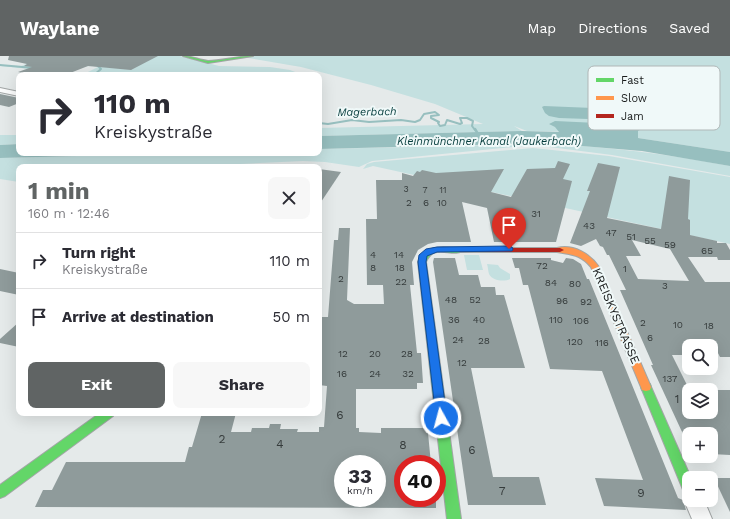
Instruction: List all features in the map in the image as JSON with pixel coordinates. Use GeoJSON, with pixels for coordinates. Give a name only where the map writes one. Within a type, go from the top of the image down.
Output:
{"type":"FeatureCollection","features":[{"type":"Feature","properties":{"kind":"street"},"geometry":{"type":"LineString","coordinates":[[185,56],[208,62],[251,56]]}},
{"type":"Feature","properties":{"kind":"street"},"geometry":{"type":"LineString","coordinates":[[0,90],[16,93]]}},
{"type":"Feature","properties":{"kind":"street","name":"KREISKYSTRASSE"},"geometry":{"type":"LineString","coordinates":[[454,519],[422,262],[423,255],[437,250],[566,250],[580,252],[589,258],[598,272],[682,471]]}},
{"type":"Feature","properties":{"kind":"street"},"geometry":{"type":"LineString","coordinates":[[0,492],[105,416]]}},
{"type":"Feature","properties":{"kind":"street"},"geometry":{"type":"LineString","coordinates":[[697,507],[702,519]]}},
{"type":"Feature","properties":{"kind":"shaded area"},"geometry":{"type":"Polygon","coordinates":[[[46,56],[180,56],[219,66],[270,67],[295,72],[88,72],[98,67],[30,69],[0,65],[19,67],[46,56]]]}},
{"type":"Feature","properties":{"kind":"shaded area"},"geometry":{"type":"Polygon","coordinates":[[[237,56],[730,56],[730,152],[638,138],[638,133],[527,131],[514,126],[522,131],[322,136],[322,128],[483,124],[435,104],[371,85],[301,67],[237,56]]]}},
{"type":"Feature","properties":{"kind":"shaded area"},"geometry":{"type":"Polygon","coordinates":[[[0,135],[16,135],[16,144],[0,145],[0,135]]]}},
{"type":"Feature","properties":{"kind":"shaded area"},"geometry":{"type":"Polygon","coordinates":[[[541,144],[565,145],[659,154],[730,166],[730,176],[612,155],[534,145],[372,161],[359,167],[325,162],[303,161],[241,164],[16,164],[16,182],[0,179],[0,158],[76,156],[322,156],[322,149],[541,144]]]}},
{"type":"Feature","properties":{"kind":"shaded area"},"geometry":{"type":"Polygon","coordinates":[[[533,148],[609,156],[730,177],[730,244],[373,166],[363,169],[367,164],[374,162],[533,148]]]}},
{"type":"Feature","properties":{"kind":"shaded area"},"geometry":{"type":"Polygon","coordinates":[[[464,255],[479,255],[483,270],[467,270],[464,255]]]}},
{"type":"Feature","properties":{"kind":"shaded area"},"geometry":{"type":"Polygon","coordinates":[[[487,264],[498,265],[510,274],[510,279],[502,281],[493,278],[489,274],[487,264]]]}},
{"type":"Feature","properties":{"kind":"water"},"geometry":{"type":"Polygon","coordinates":[[[542,107],[588,108],[588,119],[559,118],[549,116],[545,113],[542,107]]]}},
{"type":"Feature","properties":{"kind":"water","name":"Kleinmünchner Kanal (Jaukerbach)"},"geometry":{"type":"Polygon","coordinates":[[[555,121],[588,123],[588,130],[640,130],[638,131],[638,138],[730,152],[730,166],[642,151],[570,145],[511,144],[322,149],[322,136],[522,131],[559,132],[555,127],[549,124],[555,121]]]}},
{"type":"Feature","properties":{"kind":"water"},"geometry":{"type":"Polygon","coordinates":[[[16,144],[16,156],[76,156],[0,158],[0,145],[16,144]]]}},
{"type":"Feature","properties":{"kind":"building"},"geometry":{"type":"Polygon","coordinates":[[[9,56],[158,56],[131,70],[88,66],[73,72],[18,72],[32,67],[24,66],[27,64],[8,60],[9,56]]]}},
{"type":"Feature","properties":{"kind":"building"},"geometry":{"type":"Polygon","coordinates":[[[0,94],[16,97],[16,104],[9,107],[0,105],[0,94]]]}},
{"type":"Feature","properties":{"kind":"building"},"geometry":{"type":"Polygon","coordinates":[[[558,161],[570,164],[563,179],[572,181],[556,242],[494,242],[487,208],[462,202],[471,242],[437,242],[428,244],[418,250],[412,262],[414,285],[410,285],[417,353],[421,353],[423,383],[417,383],[417,389],[356,389],[356,428],[359,428],[359,432],[381,433],[381,428],[425,428],[426,433],[428,433],[430,455],[394,455],[394,507],[436,508],[35,507],[43,490],[52,490],[66,462],[185,462],[189,447],[192,447],[201,416],[235,416],[231,432],[251,432],[252,428],[269,428],[270,424],[281,424],[280,429],[298,429],[297,432],[319,432],[319,427],[324,427],[327,386],[322,385],[322,317],[328,317],[334,240],[338,240],[339,228],[350,228],[347,300],[354,304],[384,304],[383,285],[367,285],[366,219],[377,219],[376,180],[402,180],[402,173],[413,176],[417,171],[420,172],[422,170],[436,173],[504,169],[491,192],[511,197],[527,169],[555,168],[558,161]]]}},
{"type":"Feature","properties":{"kind":"building"},"geometry":{"type":"Polygon","coordinates":[[[598,163],[620,167],[607,218],[661,229],[669,176],[690,180],[688,219],[690,220],[690,235],[717,241],[717,243],[726,243],[730,250],[730,260],[718,260],[717,257],[688,257],[705,282],[730,282],[730,357],[720,357],[718,353],[718,339],[682,339],[682,355],[672,355],[686,383],[682,383],[682,419],[718,419],[718,390],[730,390],[730,455],[718,454],[718,427],[682,427],[682,432],[651,365],[653,365],[620,290],[626,290],[609,255],[607,255],[603,247],[600,246],[596,239],[581,246],[570,243],[590,191],[587,191],[598,163]],[[632,240],[641,256],[626,256],[638,279],[689,281],[670,249],[632,240]]]}},
{"type":"Feature","properties":{"kind":"building"},"geometry":{"type":"Polygon","coordinates":[[[322,169],[341,172],[322,200],[322,169]]]}},
{"type":"Feature","properties":{"kind":"building"},"geometry":{"type":"Polygon","coordinates":[[[434,258],[455,258],[459,275],[478,275],[481,287],[495,287],[496,295],[504,295],[525,368],[471,368],[493,477],[539,477],[546,505],[468,505],[433,262],[434,258]]]}},
{"type":"Feature","properties":{"kind":"building"},"geometry":{"type":"Polygon","coordinates":[[[512,258],[551,258],[551,260],[563,263],[566,258],[573,259],[581,264],[587,279],[589,279],[678,498],[682,500],[682,507],[685,507],[686,510],[604,506],[595,478],[643,480],[602,371],[550,369],[528,285],[523,285],[519,268],[515,268],[512,258]]]}},
{"type":"Feature","properties":{"kind":"building"},"geometry":{"type":"Polygon","coordinates":[[[0,269],[16,272],[16,294],[0,291],[0,269]]]}},
{"type":"Feature","properties":{"kind":"building"},"geometry":{"type":"Polygon","coordinates":[[[16,325],[16,346],[0,343],[0,339],[16,325]]]}},
{"type":"Feature","properties":{"kind":"building"},"geometry":{"type":"Polygon","coordinates":[[[718,478],[730,478],[730,512],[718,486],[718,478]]]}},
{"type":"Feature","properties":{"kind":"waterway","name":"Magerbach"},"geometry":{"type":"LineString","coordinates":[[0,65],[34,68]]}},
{"type":"Feature","properties":{"kind":"waterway","name":"Magerbach"},"geometry":{"type":"LineString","coordinates":[[97,65],[101,69],[98,72]]}},
{"type":"Feature","properties":{"kind":"waterway","name":"Kleinmünchner Kanal (Jaukerbach)"},"geometry":{"type":"LineString","coordinates":[[322,123],[328,124],[352,120],[369,122],[401,120],[415,122],[420,120],[424,114],[435,112],[439,115],[431,116],[431,118],[439,122],[438,123],[440,126],[445,125],[447,120],[460,124],[462,123],[460,118],[467,118],[473,121],[472,126],[475,130]]}},
{"type":"Feature","properties":{"kind":"waterway","name":"Kleinmünchner Kanal (Jaukerbach)"},"geometry":{"type":"LineString","coordinates":[[475,129],[478,134]]}},
{"type":"Feature","properties":{"kind":"traffic: fast"},"geometry":{"type":"LineString","coordinates":[[185,56],[208,62],[251,56]]}},
{"type":"Feature","properties":{"kind":"traffic: fast"},"geometry":{"type":"LineString","coordinates":[[454,519],[422,262],[424,257],[432,251],[443,249],[460,250]]}},
{"type":"Feature","properties":{"kind":"traffic: fast"},"geometry":{"type":"LineString","coordinates":[[646,387],[682,472]]}},
{"type":"Feature","properties":{"kind":"traffic: fast"},"geometry":{"type":"LineString","coordinates":[[0,492],[105,416]]}},
{"type":"Feature","properties":{"kind":"traffic: slow"},"geometry":{"type":"LineString","coordinates":[[560,250],[580,254],[588,259],[595,267],[646,387]]}},
{"type":"Feature","properties":{"kind":"traffic: jam"},"geometry":{"type":"LineString","coordinates":[[460,250],[560,250]]}},
{"type":"Feature","properties":{"kind":"route"},"geometry":{"type":"LineString","coordinates":[[441,418],[422,262],[423,255],[429,251],[458,248],[509,249]]}}]}
